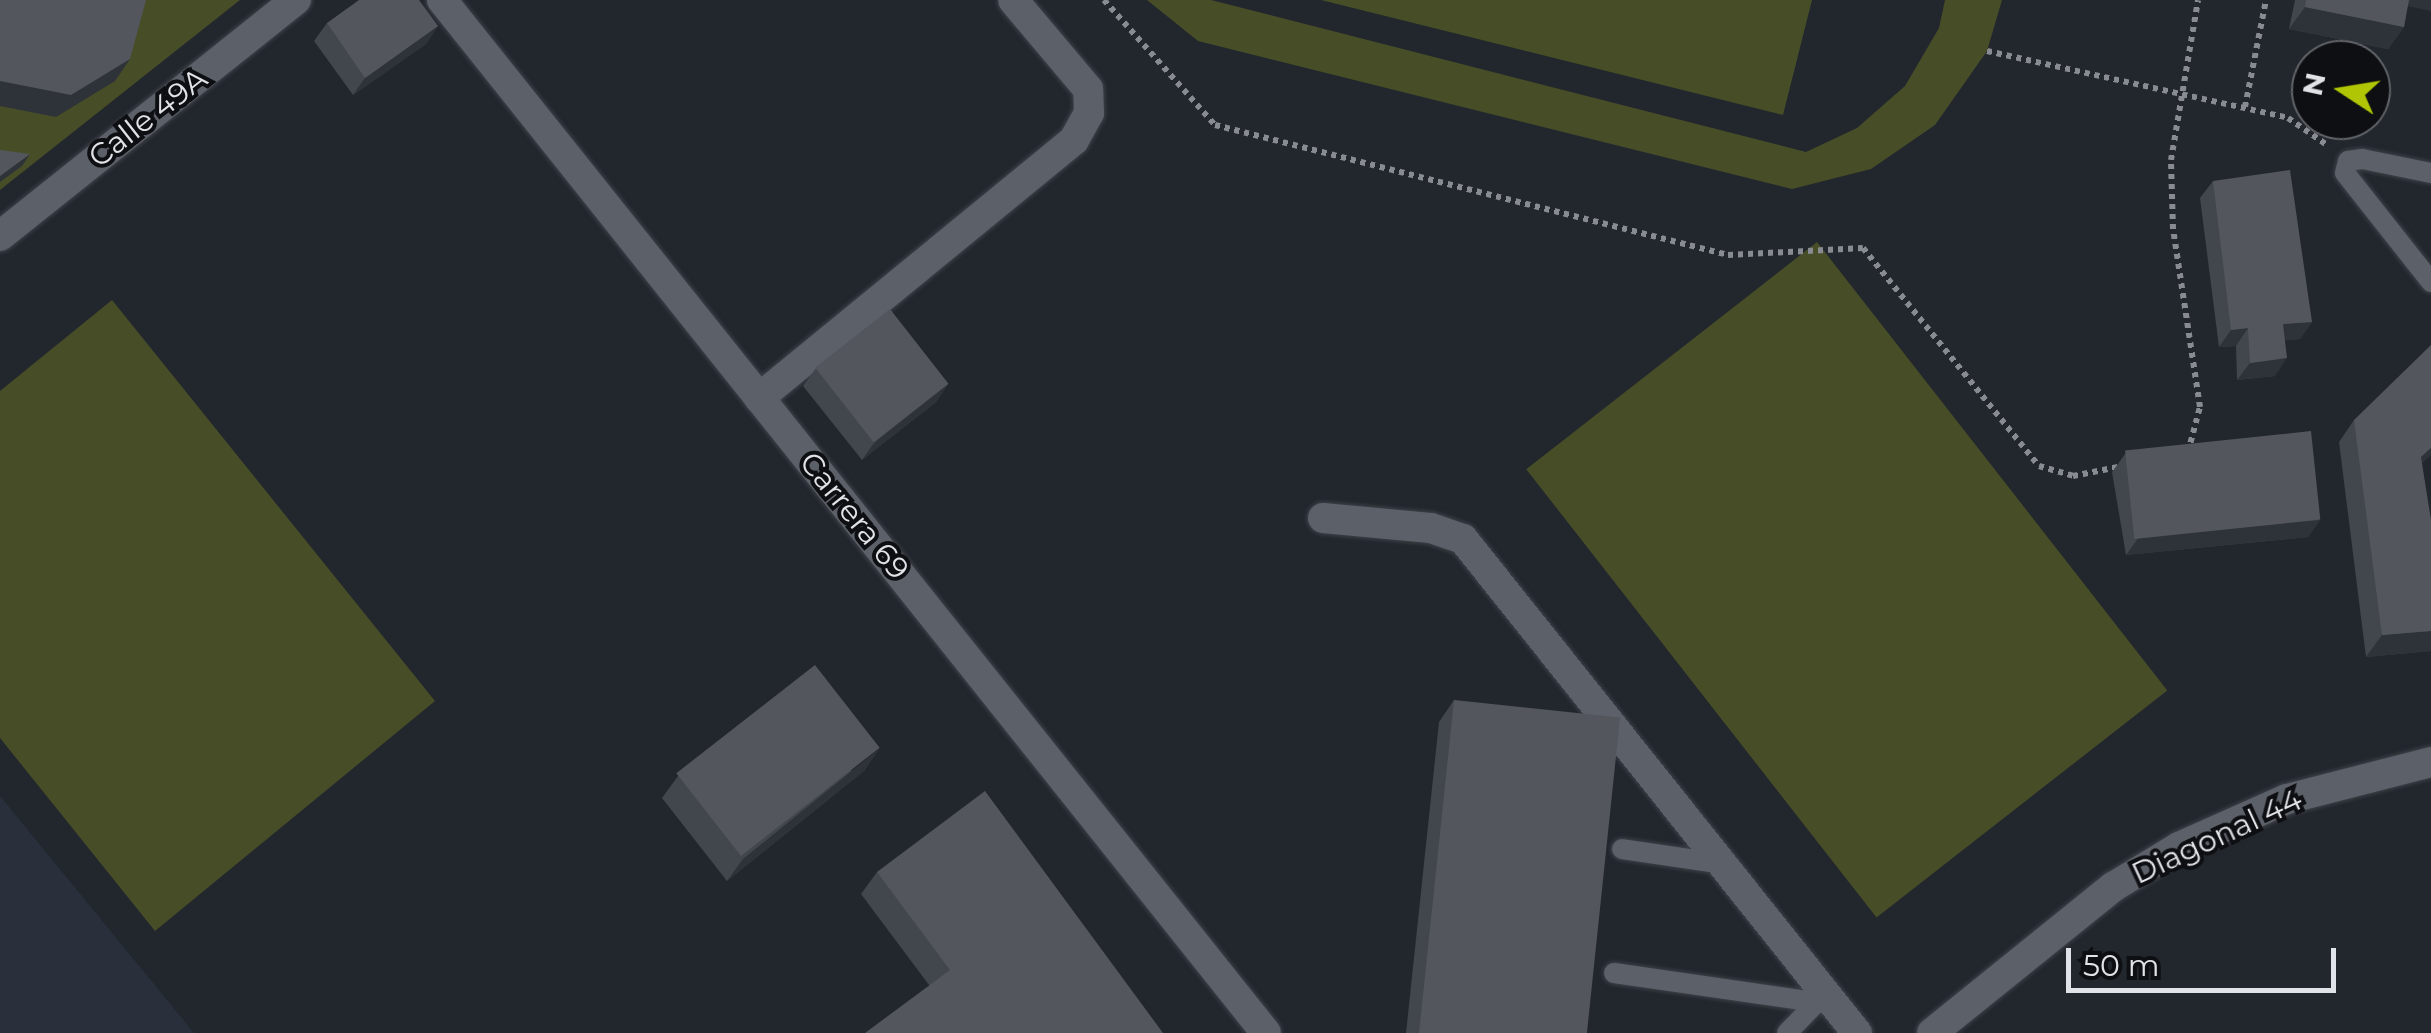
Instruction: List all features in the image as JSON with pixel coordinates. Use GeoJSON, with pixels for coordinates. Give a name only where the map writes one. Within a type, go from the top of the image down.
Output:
{"type":"FeatureCollection","features":[{"type":"Feature","properties":{"kind":"street","name":"Calle 49A"},"geometry":{"type":"LineString","coordinates":[[0,236],[296,0]]}},
{"type":"Feature","properties":{"kind":"street","name":"Carrera 69"},"geometry":{"type":"LineString","coordinates":[[442,0],[1266,1033]]}},
{"type":"Feature","properties":{"kind":"street"},"geometry":{"type":"LineString","coordinates":[[760,398],[1074,140],[1089,113],[1088,89],[1013,0]]}},
{"type":"Feature","properties":{"kind":"street"},"geometry":{"type":"LineString","coordinates":[[1322,518],[1431,528],[1463,539],[1723,864],[1826,1004],[1857,1033]]}},
{"type":"Feature","properties":{"kind":"street","name":"Diagonal 44"},"geometry":{"type":"LineString","coordinates":[[1932,1033],[2112,887],[2180,848],[2287,799],[2431,762]]}},
{"type":"Feature","properties":{"kind":"lane"},"geometry":{"type":"LineString","coordinates":[[2431,173],[2348,160],[2352,184],[2431,282]]}},
{"type":"Feature","properties":{"kind":"lane"},"geometry":{"type":"LineString","coordinates":[[1622,849],[1723,864]]}},
{"type":"Feature","properties":{"kind":"lane"},"geometry":{"type":"LineString","coordinates":[[1614,973],[1826,1004]]}},
{"type":"Feature","properties":{"kind":"lane"},"geometry":{"type":"LineString","coordinates":[[1787,1033],[1826,1004]]}},
{"type":"Feature","properties":{"kind":"path"},"geometry":{"type":"LineString","coordinates":[[1104,0],[1215,124],[1728,255],[1862,248],[2039,466],[2073,476],[2127,466]]}},
{"type":"Feature","properties":{"kind":"path"},"geometry":{"type":"LineString","coordinates":[[2181,455],[2196,438],[2200,408],[2173,229],[2171,160],[2198,0]]}},
{"type":"Feature","properties":{"kind":"path"},"geometry":{"type":"LineString","coordinates":[[2245,107],[2266,0]]}},
{"type":"Feature","properties":{"kind":"path"},"geometry":{"type":"LineString","coordinates":[[1987,51],[2288,118],[2348,160]]}},
{"type":"Feature","properties":{"kind":"shaded area"},"geometry":{"type":"Polygon","coordinates":[[[0,796],[194,1033],[0,1033],[0,796]]]}},
{"type":"Feature","properties":{"kind":"green space"},"geometry":{"type":"Polygon","coordinates":[[[0,0],[240,0],[0,190],[0,0]]]}},
{"type":"Feature","properties":{"kind":"green space"},"geometry":{"type":"Polygon","coordinates":[[[1147,0],[1211,0],[1806,152],[1857,128],[1905,86],[1939,28],[1945,0],[2002,0],[1987,51],[1935,125],[1871,169],[1792,189],[1198,41],[1147,0]]]}},
{"type":"Feature","properties":{"kind":"green space"},"geometry":{"type":"Polygon","coordinates":[[[1321,0],[1812,0],[1783,115],[1321,0]]]}},
{"type":"Feature","properties":{"kind":"green space"},"geometry":{"type":"Polygon","coordinates":[[[1817,242],[2167,690],[1877,918],[1526,469],[1817,242]]]}},
{"type":"Feature","properties":{"kind":"green space"},"geometry":{"type":"Polygon","coordinates":[[[112,300],[435,701],[155,931],[0,738],[0,391],[112,300]]]}},
{"type":"Feature","properties":{"kind":"building"},"geometry":{"type":"Polygon","coordinates":[[[0,0],[146,0],[130,59],[71,95],[0,81],[0,0]]]}},
{"type":"Feature","properties":{"kind":"building"},"geometry":{"type":"Polygon","coordinates":[[[359,0],[419,0],[438,26],[365,78],[327,23],[359,0]]]}},
{"type":"Feature","properties":{"kind":"building"},"geometry":{"type":"Polygon","coordinates":[[[2306,0],[2409,0],[2404,27],[2305,7],[2306,0]]]}},
{"type":"Feature","properties":{"kind":"building"},"geometry":{"type":"Polygon","coordinates":[[[0,150],[30,154],[0,176],[0,150]]]}},
{"type":"Feature","properties":{"kind":"building"},"geometry":{"type":"Polygon","coordinates":[[[2290,170],[2312,322],[2283,324],[2287,358],[2250,363],[2248,328],[2231,330],[2213,181],[2290,170]]]}},
{"type":"Feature","properties":{"kind":"building"},"geometry":{"type":"Polygon","coordinates":[[[890,309],[948,384],[874,442],[815,367],[890,309]]]}},
{"type":"Feature","properties":{"kind":"building"},"geometry":{"type":"Polygon","coordinates":[[[2431,345],[2431,448],[2421,457],[2431,520],[2431,631],[2382,635],[2354,420],[2431,345]]]}},
{"type":"Feature","properties":{"kind":"building"},"geometry":{"type":"Polygon","coordinates":[[[2311,431],[2320,520],[2134,539],[2125,451],[2311,431]]]}},
{"type":"Feature","properties":{"kind":"building"},"geometry":{"type":"Polygon","coordinates":[[[815,665],[880,748],[741,856],[676,773],[815,665]]]}},
{"type":"Feature","properties":{"kind":"building"},"geometry":{"type":"Polygon","coordinates":[[[1454,700],[1620,717],[1587,1033],[1419,1033],[1454,700]]]}},
{"type":"Feature","properties":{"kind":"building"},"geometry":{"type":"Polygon","coordinates":[[[985,791],[1163,1033],[865,1033],[950,970],[877,872],[985,791]]]}}]}
